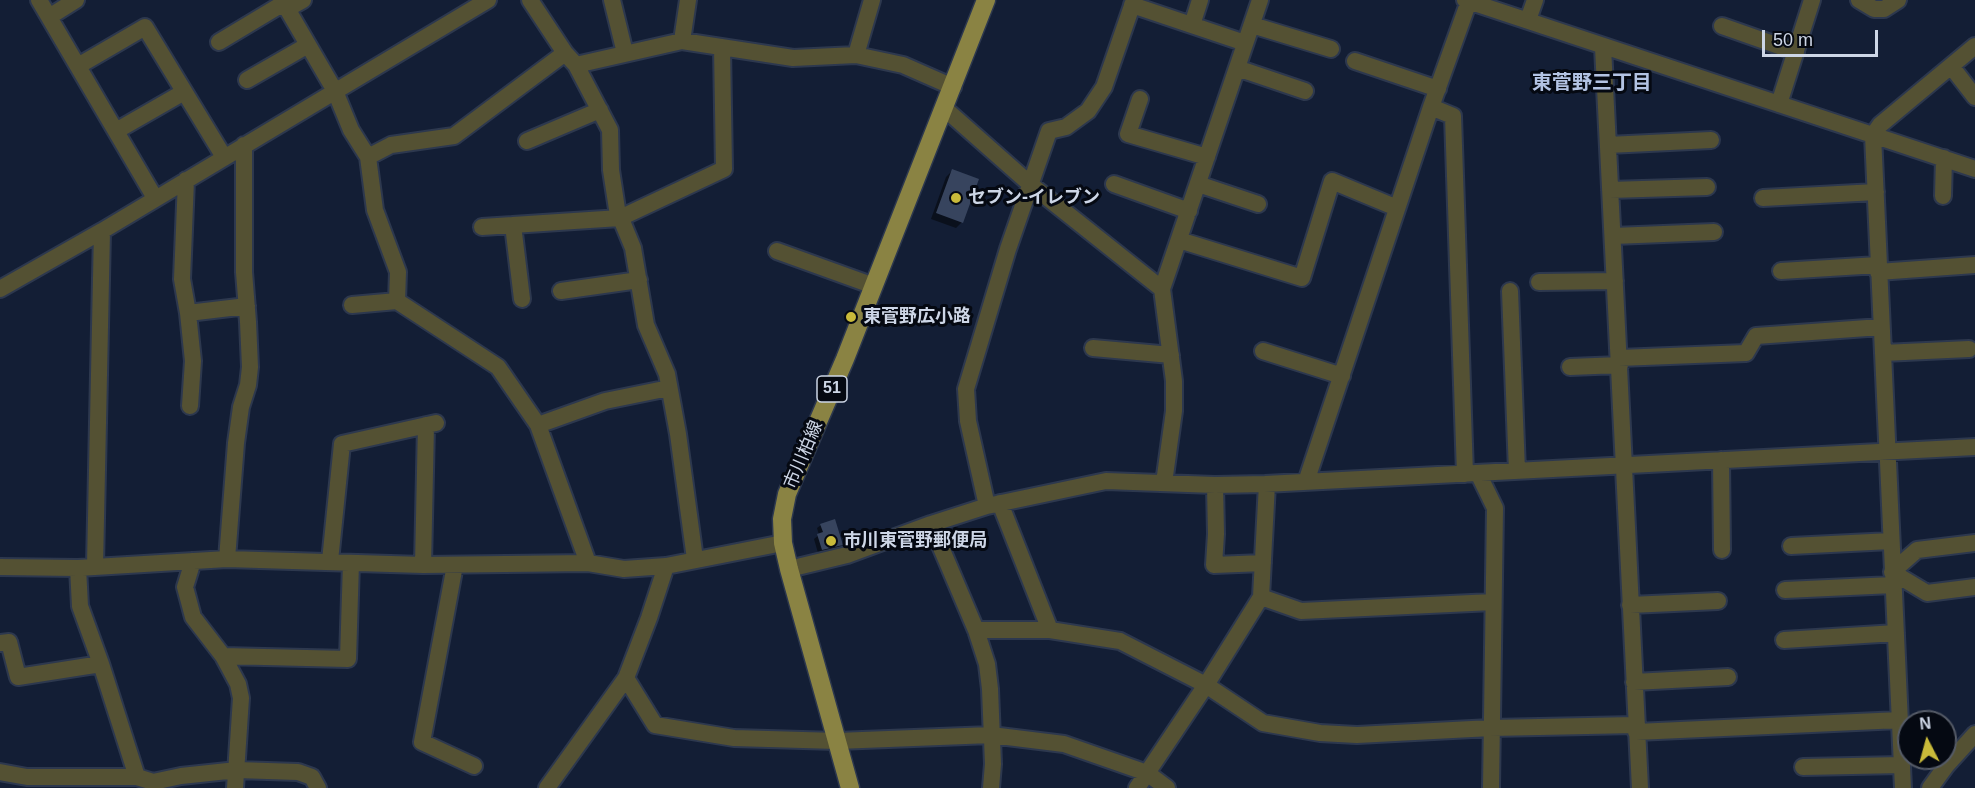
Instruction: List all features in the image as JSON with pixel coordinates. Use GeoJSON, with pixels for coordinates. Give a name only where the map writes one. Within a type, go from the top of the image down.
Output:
{"type":"FeatureCollection","features":[{"type":"Feature","properties":{"kind":"main road","name":"市川柏線"},"geometry":{"type":"LineString","coordinates":[[850,788],[789,569],[783,543],[782,519],[787,494],[845,360],[986,0]]}},
{"type":"Feature","properties":{"kind":"street"},"geometry":{"type":"LineString","coordinates":[[39,0],[156,198]]}},
{"type":"Feature","properties":{"kind":"street"},"geometry":{"type":"LineString","coordinates":[[49,17],[76,0]]}},
{"type":"Feature","properties":{"kind":"street"},"geometry":{"type":"LineString","coordinates":[[219,42],[284,4],[303,0]]}},
{"type":"Feature","properties":{"kind":"street"},"geometry":{"type":"LineString","coordinates":[[0,289],[102,231],[488,0]]}},
{"type":"Feature","properties":{"kind":"street"},"geometry":{"type":"LineString","coordinates":[[530,0],[570,59],[610,130],[611,170],[620,218],[633,248],[646,325],[667,374],[695,559]]}},
{"type":"Feature","properties":{"kind":"street"},"geometry":{"type":"LineString","coordinates":[[612,0],[625,53]]}},
{"type":"Feature","properties":{"kind":"street"},"geometry":{"type":"LineString","coordinates":[[682,40],[688,0]]}},
{"type":"Feature","properties":{"kind":"street"},"geometry":{"type":"LineString","coordinates":[[856,55],[872,0]]}},
{"type":"Feature","properties":{"kind":"street"},"geometry":{"type":"LineString","coordinates":[[1191,25],[1200,0]]}},
{"type":"Feature","properties":{"kind":"street"},"geometry":{"type":"LineString","coordinates":[[1164,483],[1174,411],[1174,381],[1162,289],[1260,0]]}},
{"type":"Feature","properties":{"kind":"street"},"geometry":{"type":"LineString","coordinates":[[1528,20],[1535,0]]}},
{"type":"Feature","properties":{"kind":"street"},"geometry":{"type":"LineString","coordinates":[[1779,104],[1812,0]]}},
{"type":"Feature","properties":{"kind":"street"},"geometry":{"type":"LineString","coordinates":[[1859,0],[1874,9],[1884,9],[1898,0]]}},
{"type":"Feature","properties":{"kind":"street"},"geometry":{"type":"LineString","coordinates":[[1306,482],[1467,1],[1975,169]]}},
{"type":"Feature","properties":{"kind":"street"},"geometry":{"type":"LineString","coordinates":[[1050,630],[993,504],[968,421],[966,389],[1008,249],[1049,131],[1066,127],[1088,111],[1104,87],[1133,2],[1245,43]]}},
{"type":"Feature","properties":{"kind":"street"},"geometry":{"type":"LineString","coordinates":[[284,4],[335,92],[351,129],[368,157],[375,210],[398,272],[396,301]]}},
{"type":"Feature","properties":{"kind":"street"},"geometry":{"type":"LineString","coordinates":[[1252,25],[1331,49]]}},
{"type":"Feature","properties":{"kind":"street"},"geometry":{"type":"LineString","coordinates":[[1722,26],[1796,52]]}},
{"type":"Feature","properties":{"kind":"street"},"geometry":{"type":"LineString","coordinates":[[78,66],[145,27],[224,157]]}},
{"type":"Feature","properties":{"kind":"street"},"geometry":{"type":"LineString","coordinates":[[368,157],[391,145],[454,136],[570,59],[625,53],[682,40],[793,58],[856,55],[903,65],[953,87]]}},
{"type":"Feature","properties":{"kind":"street"},"geometry":{"type":"LineString","coordinates":[[247,80],[308,45]]}},
{"type":"Feature","properties":{"kind":"street"},"geometry":{"type":"LineString","coordinates":[[1900,710],[1873,135],[1880,125],[1975,46]]}},
{"type":"Feature","properties":{"kind":"street"},"geometry":{"type":"LineString","coordinates":[[482,227],[620,218],[724,169],[722,47]]}},
{"type":"Feature","properties":{"kind":"street"},"geometry":{"type":"LineString","coordinates":[[1603,47],[1625,466],[1635,728],[1640,788]]}},
{"type":"Feature","properties":{"kind":"street"},"geometry":{"type":"LineString","coordinates":[[1355,61],[1438,89]]}},
{"type":"Feature","properties":{"kind":"street"},"geometry":{"type":"LineString","coordinates":[[1951,66],[1975,98]]}},
{"type":"Feature","properties":{"kind":"street"},"geometry":{"type":"LineString","coordinates":[[1237,68],[1305,91]]}},
{"type":"Feature","properties":{"kind":"street"},"geometry":{"type":"LineString","coordinates":[[116,131],[184,92]]}},
{"type":"Feature","properties":{"kind":"street"},"geometry":{"type":"LineString","coordinates":[[1140,99],[1128,134],[1207,157]]}},
{"type":"Feature","properties":{"kind":"street"},"geometry":{"type":"LineString","coordinates":[[944,108],[1030,184],[1162,289]]}},
{"type":"Feature","properties":{"kind":"street"},"geometry":{"type":"LineString","coordinates":[[1431,108],[1453,116],[1471,473],[1495,508],[1491,788]]}},
{"type":"Feature","properties":{"kind":"street"},"geometry":{"type":"LineString","coordinates":[[527,141],[600,110]]}},
{"type":"Feature","properties":{"kind":"street"},"geometry":{"type":"LineString","coordinates":[[1608,145],[1711,140]]}},
{"type":"Feature","properties":{"kind":"street"},"geometry":{"type":"LineString","coordinates":[[227,558],[236,443],[248,386],[248,314],[244,272],[244,145]]}},
{"type":"Feature","properties":{"kind":"street"},"geometry":{"type":"LineString","coordinates":[[1943,196],[1944,159]]}},
{"type":"Feature","properties":{"kind":"street"},"geometry":{"type":"LineString","coordinates":[[186,180],[182,279],[193,361],[190,406]]}},
{"type":"Feature","properties":{"kind":"street"},"geometry":{"type":"LineString","coordinates":[[1179,240],[1302,278],[1332,182],[1397,208]]}},
{"type":"Feature","properties":{"kind":"street"},"geometry":{"type":"LineString","coordinates":[[1114,184],[1189,211]]}},
{"type":"Feature","properties":{"kind":"street"},"geometry":{"type":"LineString","coordinates":[[1198,184],[1258,204]]}},
{"type":"Feature","properties":{"kind":"street"},"geometry":{"type":"LineString","coordinates":[[1610,190],[1707,187]]}},
{"type":"Feature","properties":{"kind":"street"},"geometry":{"type":"LineString","coordinates":[[1763,198],[1876,192]]}},
{"type":"Feature","properties":{"kind":"street"},"geometry":{"type":"LineString","coordinates":[[513,225],[522,298]]}},
{"type":"Feature","properties":{"kind":"street"},"geometry":{"type":"LineString","coordinates":[[95,566],[102,231]]}},
{"type":"Feature","properties":{"kind":"street"},"geometry":{"type":"LineString","coordinates":[[1613,241],[1708,238]]}},
{"type":"Feature","properties":{"kind":"street"},"geometry":{"type":"LineString","coordinates":[[777,251],[874,286]]}},
{"type":"Feature","properties":{"kind":"street"},"geometry":{"type":"LineString","coordinates":[[1781,271],[1975,265]]}},
{"type":"Feature","properties":{"kind":"street"},"geometry":{"type":"LineString","coordinates":[[561,291],[639,280]]}},
{"type":"Feature","properties":{"kind":"street"},"geometry":{"type":"LineString","coordinates":[[1539,282],[1615,281]]}},
{"type":"Feature","properties":{"kind":"street"},"geometry":{"type":"LineString","coordinates":[[1509,291],[1517,471]]}},
{"type":"Feature","properties":{"kind":"street"},"geometry":{"type":"LineString","coordinates":[[352,305],[396,301],[498,367],[538,425],[588,563]]}},
{"type":"Feature","properties":{"kind":"street"},"geometry":{"type":"LineString","coordinates":[[188,313],[248,314]]}},
{"type":"Feature","properties":{"kind":"street"},"geometry":{"type":"LineString","coordinates":[[1570,367],[1746,353],[1756,336],[1881,327]]}},
{"type":"Feature","properties":{"kind":"street"},"geometry":{"type":"LineString","coordinates":[[1093,348],[1171,355]]}},
{"type":"Feature","properties":{"kind":"street"},"geometry":{"type":"LineString","coordinates":[[1883,353],[1969,349]]}},
{"type":"Feature","properties":{"kind":"street"},"geometry":{"type":"LineString","coordinates":[[1263,351],[1342,376]]}},
{"type":"Feature","properties":{"kind":"street"},"geometry":{"type":"LineString","coordinates":[[538,425],[605,401],[669,388]]}},
{"type":"Feature","properties":{"kind":"street"},"geometry":{"type":"LineString","coordinates":[[330,561],[342,444],[431,424],[423,565]]}},
{"type":"Feature","properties":{"kind":"street"},"geometry":{"type":"LineString","coordinates":[[789,569],[847,555],[930,524],[993,504],[1106,481],[1215,485],[1267,484],[1975,447]]}},
{"type":"Feature","properties":{"kind":"street"},"geometry":{"type":"LineString","coordinates":[[1720,460],[1722,550]]}},
{"type":"Feature","properties":{"kind":"street"},"geometry":{"type":"LineString","coordinates":[[1137,788],[1261,597],[1267,484]]}},
{"type":"Feature","properties":{"kind":"street"},"geometry":{"type":"LineString","coordinates":[[1215,485],[1214,565],[1263,563]]}},
{"type":"Feature","properties":{"kind":"street"},"geometry":{"type":"LineString","coordinates":[[930,524],[976,630],[987,664],[993,764],[991,788]]}},
{"type":"Feature","properties":{"kind":"street"},"geometry":{"type":"LineString","coordinates":[[1791,546],[1891,542]]}},
{"type":"Feature","properties":{"kind":"street"},"geometry":{"type":"LineString","coordinates":[[0,567],[78,568],[227,558],[423,565],[588,563],[624,569],[666,566],[783,543]]}},
{"type":"Feature","properties":{"kind":"street"},"geometry":{"type":"LineString","coordinates":[[1893,578],[1917,550],[1975,543]]}},
{"type":"Feature","properties":{"kind":"street"},"geometry":{"type":"LineString","coordinates":[[193,561],[185,587],[193,617],[223,656],[238,684],[241,698],[235,788]]}},
{"type":"Feature","properties":{"kind":"street"},"geometry":{"type":"LineString","coordinates":[[223,656],[348,659],[351,564]]}},
{"type":"Feature","properties":{"kind":"street"},"geometry":{"type":"LineString","coordinates":[[455,565],[423,742],[474,766]]}},
{"type":"Feature","properties":{"kind":"street"},"geometry":{"type":"LineString","coordinates":[[547,788],[626,678],[666,566]]}},
{"type":"Feature","properties":{"kind":"street"},"geometry":{"type":"LineString","coordinates":[[78,568],[80,606],[148,782]]}},
{"type":"Feature","properties":{"kind":"street"},"geometry":{"type":"LineString","coordinates":[[1785,590],[1893,578],[1927,593],[1975,587]]}},
{"type":"Feature","properties":{"kind":"street"},"geometry":{"type":"LineString","coordinates":[[1261,597],[1301,611],[1493,602]]}},
{"type":"Feature","properties":{"kind":"street"},"geometry":{"type":"LineString","coordinates":[[1630,605],[1718,601]]}},
{"type":"Feature","properties":{"kind":"street"},"geometry":{"type":"LineString","coordinates":[[976,630],[1050,630],[1120,641],[1206,685],[1263,723],[1320,734],[1357,735],[1491,728],[1635,728],[1897,720]]}},
{"type":"Feature","properties":{"kind":"street"},"geometry":{"type":"LineString","coordinates":[[1784,640],[1896,633]]}},
{"type":"Feature","properties":{"kind":"street"},"geometry":{"type":"LineString","coordinates":[[0,643],[9,642],[18,677],[101,664]]}},
{"type":"Feature","properties":{"kind":"street"},"geometry":{"type":"LineString","coordinates":[[1634,682],[1728,677]]}},
{"type":"Feature","properties":{"kind":"street"},"geometry":{"type":"LineString","coordinates":[[626,678],[655,725],[734,738],[837,741],[991,735],[1065,744],[1147,773],[1167,788]]}},
{"type":"Feature","properties":{"kind":"street"},"geometry":{"type":"LineString","coordinates":[[1930,788],[1975,734]]}},
{"type":"Feature","properties":{"kind":"street"},"geometry":{"type":"LineString","coordinates":[[1803,767],[1897,765]]}},
{"type":"Feature","properties":{"kind":"street"},"geometry":{"type":"LineString","coordinates":[[0,772],[27,782],[148,782],[237,770],[297,772],[312,777],[318,788]]}},
{"type":"Feature","properties":{"kind":"street"},"geometry":{"type":"LineString","coordinates":[[1902,770],[1903,788]]}},
{"type":"Feature","properties":{"kind":"building"},"geometry":{"type":"Polygon","coordinates":[[[952,169],[979,179],[963,223],[936,213],[952,169]]]}},
{"type":"Feature","properties":{"kind":"building"},"geometry":{"type":"Polygon","coordinates":[[[835,519],[843,545],[822,550],[817,534],[823,532],[820,524],[835,519]]]}},
{"type":"Feature","properties":{"kind":"place","name":"セブン-イレブン"},"geometry":{"type":"Point","coordinates":[956,198]}},
{"type":"Feature","properties":{"kind":"place","name":"東菅野広小路"},"geometry":{"type":"Point","coordinates":[851,317]}},
{"type":"Feature","properties":{"kind":"place","name":"市川東菅野郵便局"},"geometry":{"type":"Point","coordinates":[831,541]}},
{"type":"Feature","properties":{"kind":"district","name":"東菅野三丁目"},"geometry":{"type":"Point","coordinates":[1592,83]}}]}
